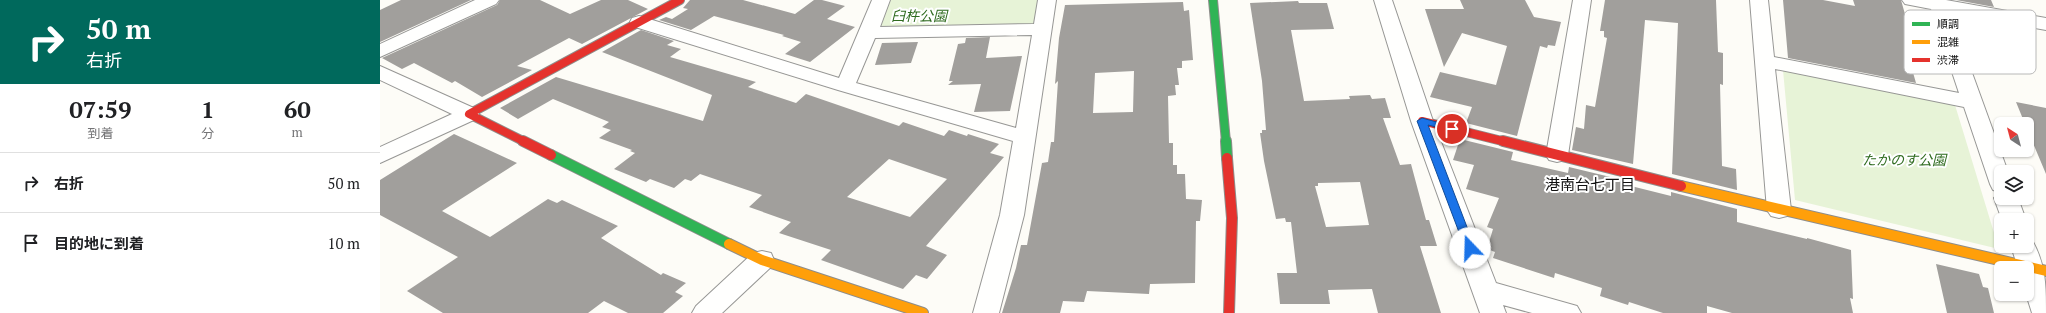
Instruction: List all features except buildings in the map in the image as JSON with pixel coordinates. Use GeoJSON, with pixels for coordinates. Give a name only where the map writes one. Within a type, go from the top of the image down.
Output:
{"type":"FeatureCollection","features":[{"type":"Feature","properties":{"kind":"street"},"geometry":{"type":"LineString","coordinates":[[380,51],[490,0]]}},
{"type":"Feature","properties":{"kind":"street"},"geometry":{"type":"LineString","coordinates":[[380,156],[469,114],[680,0]]}},
{"type":"Feature","properties":{"kind":"street"},"geometry":{"type":"LineString","coordinates":[[845,86],[881,0]]}},
{"type":"Feature","properties":{"kind":"street"},"geometry":{"type":"LineString","coordinates":[[986,313],[1012,215],[1046,0]]}},
{"type":"Feature","properties":{"kind":"street"},"geometry":{"type":"LineString","coordinates":[[1213,0],[1232,218],[1229,313]]}},
{"type":"Feature","properties":{"kind":"street"},"geometry":{"type":"LineString","coordinates":[[1383,0],[1422,121],[1489,302],[1568,313]]}},
{"type":"Feature","properties":{"kind":"street"},"geometry":{"type":"LineString","coordinates":[[1557,155],[1582,0]]}},
{"type":"Feature","properties":{"kind":"street"},"geometry":{"type":"LineString","coordinates":[[1759,0],[1779,210]]}},
{"type":"Feature","properties":{"kind":"street"},"geometry":{"type":"LineString","coordinates":[[1911,0],[1938,3],[1974,10]]}},
{"type":"Feature","properties":{"kind":"street"},"geometry":{"type":"LineString","coordinates":[[639,22],[845,86],[1024,137]]}},
{"type":"Feature","properties":{"kind":"street"},"geometry":{"type":"LineString","coordinates":[[2036,22],[2046,24]]}},
{"type":"Feature","properties":{"kind":"street"},"geometry":{"type":"LineString","coordinates":[[868,33],[1042,29]]}},
{"type":"Feature","properties":{"kind":"street"},"geometry":{"type":"LineString","coordinates":[[1764,61],[1973,102]]}},
{"type":"Feature","properties":{"kind":"street"},"geometry":{"type":"LineString","coordinates":[[380,72],[469,114],[762,260],[923,313]]}},
{"type":"Feature","properties":{"kind":"street"},"geometry":{"type":"LineString","coordinates":[[1963,74],[1995,165]]}},
{"type":"Feature","properties":{"kind":"street"},"geometry":{"type":"LineString","coordinates":[[1422,121],[1779,210],[2033,261]]}},
{"type":"Feature","properties":{"kind":"street"},"geometry":{"type":"LineString","coordinates":[[705,313],[762,260]]}},
{"type":"Feature","properties":{"kind":"street"},"geometry":{"type":"LineString","coordinates":[[2034,265],[2045,313]]}},
{"type":"Feature","properties":{"kind":"green space","name":"臼杵公園"},"geometry":{"type":"Polygon","coordinates":[[[881,0],[1047,0],[1042,29],[868,33],[881,0]]]}},
{"type":"Feature","properties":{"kind":"green space","name":"たかのす公園"},"geometry":{"type":"Polygon","coordinates":[[[1783,70],[1955,105],[1994,233],[1994,248],[1795,200],[1783,70]]]}},
{"type":"Feature","properties":{"kind":"traffic: fast"},"geometry":{"type":"LineString","coordinates":[[1213,0],[1227,158]]}},
{"type":"Feature","properties":{"kind":"traffic: fast"},"geometry":{"type":"LineString","coordinates":[[551,155],[729,244]]}},
{"type":"Feature","properties":{"kind":"traffic: slow"},"geometry":{"type":"LineString","coordinates":[[1681,186],[2046,271]]}},
{"type":"Feature","properties":{"kind":"traffic: slow"},"geometry":{"type":"LineString","coordinates":[[729,244],[762,260],[923,313]]}},
{"type":"Feature","properties":{"kind":"traffic: jam"},"geometry":{"type":"LineString","coordinates":[[551,155],[469,114],[680,0]]}},
{"type":"Feature","properties":{"kind":"traffic: jam"},"geometry":{"type":"LineString","coordinates":[[1422,121],[1681,186]]}},
{"type":"Feature","properties":{"kind":"traffic: jam"},"geometry":{"type":"LineString","coordinates":[[1227,158],[1232,218],[1229,313]]}},
{"type":"Feature","properties":{"kind":"district","name":"港南台七丁目"},"geometry":{"type":"Point","coordinates":[1590,185]}},
{"type":"Feature","properties":{"kind":"route"},"geometry":{"type":"LineString","coordinates":[[1452,129],[1422,121],[1470,248]]}}]}
